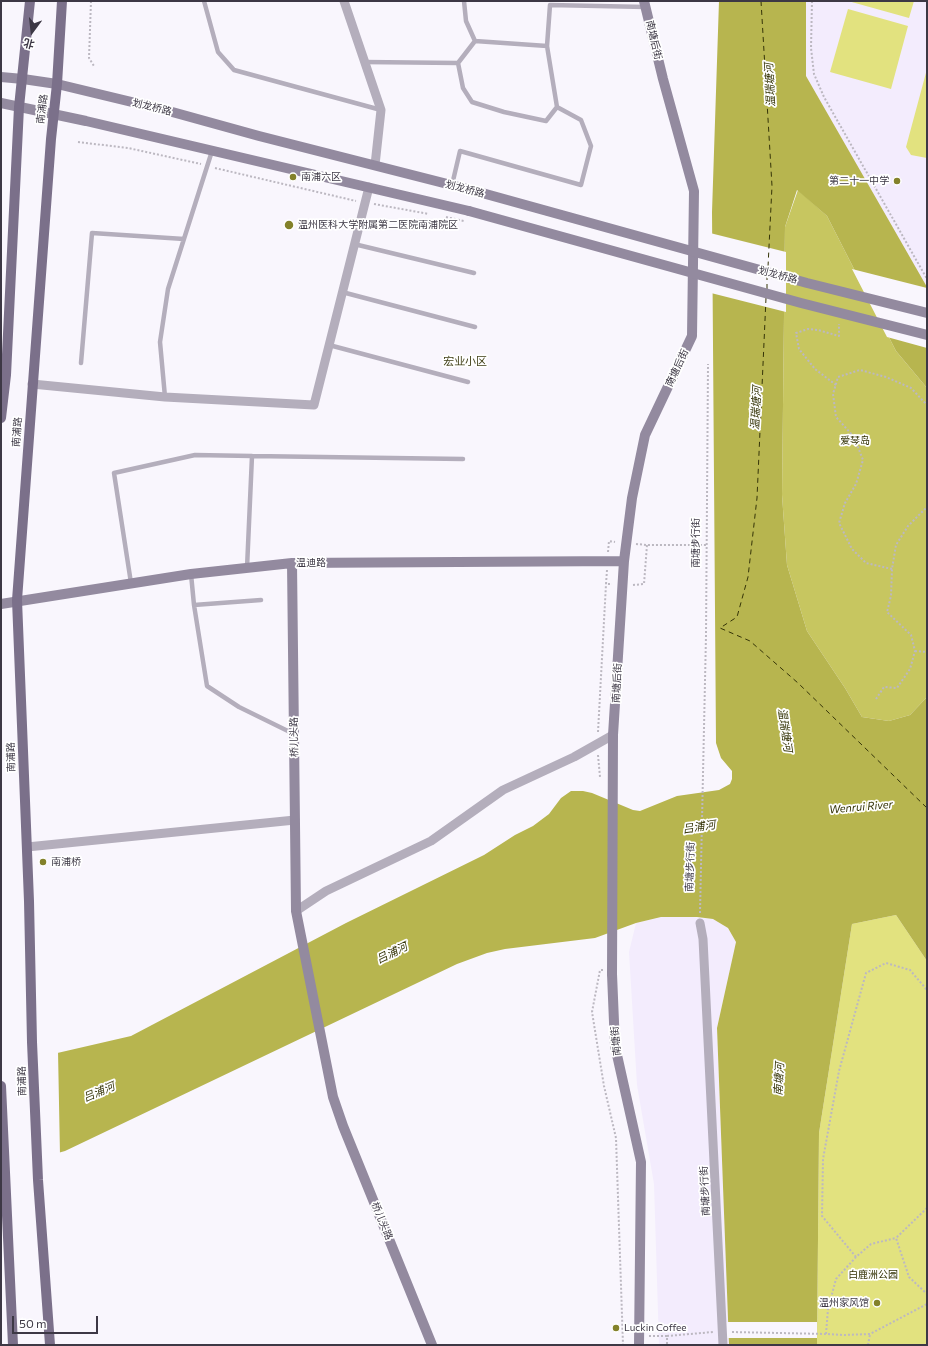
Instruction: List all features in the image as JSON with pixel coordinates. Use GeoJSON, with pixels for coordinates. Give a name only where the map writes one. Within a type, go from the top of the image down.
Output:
{"type":"FeatureCollection","features":[{"type":"Feature","properties":{"kind":"main road","name":"南浦路"},"geometry":{"type":"LineString","coordinates":[[1,418],[19,107],[30,1]]}},
{"type":"Feature","properties":{"kind":"main road","name":"南浦路"},"geometry":{"type":"LineString","coordinates":[[50,1345],[38,1180],[17,600],[52,113],[57,84],[62,1]]}},
{"type":"Feature","properties":{"kind":"main road","name":"南浦路"},"geometry":{"type":"LineString","coordinates":[[1,1086],[7,1189],[13,1345]]}},
{"type":"Feature","properties":{"kind":"street"},"geometry":{"type":"LineString","coordinates":[[344,1],[381,110],[375,165]]}},
{"type":"Feature","properties":{"kind":"street","name":"南塘后街"},"geometry":{"type":"LineString","coordinates":[[614,735],[624,561],[632,498],[645,435],[692,336],[694,191],[663,79],[645,4]]}},
{"type":"Feature","properties":{"kind":"street","name":"划龙桥路"},"geometry":{"type":"LineString","coordinates":[[1,77],[57,84],[165,110],[259,136],[475,191],[808,283],[927,313]]}},
{"type":"Feature","properties":{"kind":"street","name":"划龙桥路"},"geometry":{"type":"LineString","coordinates":[[1,104],[52,113],[470,211],[800,303],[927,335]]}},
{"type":"Feature","properties":{"kind":"street"},"geometry":{"type":"LineString","coordinates":[[32,384],[165,397],[314,405],[369,187]]}},
{"type":"Feature","properties":{"kind":"street","name":"温迪路"},"geometry":{"type":"LineString","coordinates":[[1,604],[17,600],[191,574],[292,563],[624,561]]}},
{"type":"Feature","properties":{"kind":"street","name":"桥儿头路"},"geometry":{"type":"LineString","coordinates":[[292,563],[296,911],[333,1097],[343,1126],[432,1345]]}},
{"type":"Feature","properties":{"kind":"street"},"geometry":{"type":"LineString","coordinates":[[296,911],[326,891],[431,841],[503,790],[574,757],[614,735]]}},
{"type":"Feature","properties":{"kind":"street","name":"南塘街"},"geometry":{"type":"LineString","coordinates":[[614,735],[612,972],[615,1046],[641,1162],[639,1345]]}},
{"type":"Feature","properties":{"kind":"street"},"geometry":{"type":"LineString","coordinates":[[27,847],[295,820]]}},
{"type":"Feature","properties":{"kind":"street","name":"南塘步行街"},"geometry":{"type":"LineString","coordinates":[[700,922],[704,939],[723,1345]]}},
{"type":"Feature","properties":{"kind":"lane"},"geometry":{"type":"LineString","coordinates":[[204,1],[218,52],[234,70],[381,110]]}},
{"type":"Feature","properties":{"kind":"lane"},"geometry":{"type":"LineString","coordinates":[[464,1],[466,21],[475,41]]}},
{"type":"Feature","properties":{"kind":"lane"},"geometry":{"type":"LineString","coordinates":[[475,41],[458,63],[463,88],[472,102],[504,112],[546,121],[557,107],[547,46],[549,3],[645,4]]}},
{"type":"Feature","properties":{"kind":"lane"},"geometry":{"type":"LineString","coordinates":[[475,41],[547,46]]}},
{"type":"Feature","properties":{"kind":"lane"},"geometry":{"type":"LineString","coordinates":[[364,62],[458,63]]}},
{"type":"Feature","properties":{"kind":"lane"},"geometry":{"type":"LineString","coordinates":[[452,185],[460,151],[581,185],[591,146],[581,120],[557,107]]}},
{"type":"Feature","properties":{"kind":"lane"},"geometry":{"type":"LineString","coordinates":[[165,397],[160,342],[168,289],[212,151]]}},
{"type":"Feature","properties":{"kind":"lane"},"geometry":{"type":"LineString","coordinates":[[81,363],[92,233],[184,240]]}},
{"type":"Feature","properties":{"kind":"lane"},"geometry":{"type":"LineString","coordinates":[[354,244],[474,273]]}},
{"type":"Feature","properties":{"kind":"lane"},"geometry":{"type":"LineString","coordinates":[[342,292],[475,327]]}},
{"type":"Feature","properties":{"kind":"lane"},"geometry":{"type":"LineString","coordinates":[[329,345],[468,382]]}},
{"type":"Feature","properties":{"kind":"lane"},"geometry":{"type":"LineString","coordinates":[[131,583],[114,473],[196,455],[463,458]]}},
{"type":"Feature","properties":{"kind":"lane"},"geometry":{"type":"LineString","coordinates":[[247,568],[252,456]]}},
{"type":"Feature","properties":{"kind":"lane"},"geometry":{"type":"LineString","coordinates":[[191,574],[194,605],[208,686],[239,707],[294,734]]}},
{"type":"Feature","properties":{"kind":"lane"},"geometry":{"type":"LineString","coordinates":[[194,605],[262,600]]}},
{"type":"Feature","properties":{"kind":"path"},"geometry":{"type":"LineString","coordinates":[[91,1],[89,58],[94,66]]}},
{"type":"Feature","properties":{"kind":"path"},"geometry":{"type":"LineString","coordinates":[[812,1],[811,48],[814,74],[824,97],[927,279]]}},
{"type":"Feature","properties":{"kind":"path"},"geometry":{"type":"LineString","coordinates":[[78,142],[128,148],[365,203],[432,214]]}},
{"type":"Feature","properties":{"kind":"path"},"geometry":{"type":"LineString","coordinates":[[439,216],[446,217]]}},
{"type":"Feature","properties":{"kind":"path"},"geometry":{"type":"LineString","coordinates":[[836,385],[815,369],[799,349],[796,333],[808,329],[818,330],[839,336],[840,323]]}},
{"type":"Feature","properties":{"kind":"path","name":"南塘步行街"},"geometry":{"type":"LineString","coordinates":[[700,922],[704,788],[708,364]]}},
{"type":"Feature","properties":{"kind":"path"},"geometry":{"type":"LineString","coordinates":[[892,569],[866,563],[852,549],[839,523],[845,503],[856,484],[863,460],[854,437],[836,417],[833,394],[838,376],[860,370],[886,377],[911,388],[927,405]]}},
{"type":"Feature","properties":{"kind":"path"},"geometry":{"type":"LineString","coordinates":[[876,699],[884,687],[897,688],[910,669],[915,651],[912,635],[887,612],[891,596],[892,569],[896,545],[908,526],[927,507]]}},
{"type":"Feature","properties":{"kind":"path"},"geometry":{"type":"LineString","coordinates":[[600,777],[597,744],[609,541],[647,545],[706,545]]}},
{"type":"Feature","properties":{"kind":"path"},"geometry":{"type":"LineString","coordinates":[[606,584],[644,584],[647,545]]}},
{"type":"Feature","properties":{"kind":"path"},"geometry":{"type":"LineString","coordinates":[[915,651],[927,652]]}},
{"type":"Feature","properties":{"kind":"path"},"geometry":{"type":"LineString","coordinates":[[856,1257],[822,1216],[823,1159],[840,1071],[866,973],[886,963],[910,970],[927,990]]}},
{"type":"Feature","properties":{"kind":"path"},"geometry":{"type":"LineString","coordinates":[[612,972],[600,970],[592,1012],[604,1086],[616,1138],[623,1345]]}},
{"type":"Feature","properties":{"kind":"path"},"geometry":{"type":"LineString","coordinates":[[826,1334],[828,1309],[836,1279],[856,1257],[871,1244],[896,1238],[927,1208]]}},
{"type":"Feature","properties":{"kind":"path"},"geometry":{"type":"LineString","coordinates":[[896,1238],[909,1277],[927,1294]]}},
{"type":"Feature","properties":{"kind":"path"},"geometry":{"type":"LineString","coordinates":[[667,1336],[723,1332],[826,1334],[844,1336],[870,1334],[927,1304]]}},
{"type":"Feature","properties":{"kind":"path"},"geometry":{"type":"LineString","coordinates":[[868,1345],[870,1334]]}},
{"type":"Feature","properties":{"kind":"shaded area","name":"第二十一中学"},"geometry":{"type":"Polygon","coordinates":[[[806,1],[927,1],[927,287],[806,76],[806,1]]]}},
{"type":"Feature","properties":{"kind":"shaded area"},"geometry":{"type":"Polygon","coordinates":[[[684,916],[713,919],[728,928],[736,942],[717,1028],[729,1345],[659,1345],[654,1184],[637,1085],[629,952],[636,923],[661,917],[684,916]]]}},
{"type":"Feature","properties":{"kind":"green space"},"geometry":{"type":"Polygon","coordinates":[[[848,1],[914,1],[909,18],[848,1]]]}},
{"type":"Feature","properties":{"kind":"green space"},"geometry":{"type":"Polygon","coordinates":[[[848,9],[908,26],[891,89],[830,72],[848,9]]]}},
{"type":"Feature","properties":{"kind":"green space"},"geometry":{"type":"Polygon","coordinates":[[[927,69],[927,158],[911,155],[906,147],[927,69]]]}},
{"type":"Feature","properties":{"kind":"green space","name":"爱琴岛"},"geometry":{"type":"Polygon","coordinates":[[[798,190],[827,216],[896,351],[927,388],[927,697],[910,715],[889,721],[862,717],[845,688],[807,631],[787,565],[782,495],[785,227],[798,190]]]}},
{"type":"Feature","properties":{"kind":"green space","name":"白鹿洲公园"},"geometry":{"type":"Polygon","coordinates":[[[896,915],[927,961],[927,1345],[817,1345],[819,1133],[852,924],[896,915]]]}},
{"type":"Feature","properties":{"kind":"water"},"geometry":{"type":"Polygon","coordinates":[[[719,1],[806,1],[806,76],[927,287],[927,388],[896,351],[827,216],[797,190],[785,227],[782,495],[787,565],[807,631],[845,688],[862,717],[889,721],[910,715],[927,697],[927,961],[896,915],[852,924],[819,1133],[817,1345],[729,1345],[717,1028],[736,942],[728,928],[713,919],[697,917],[661,917],[636,923],[595,938],[505,949],[487,953],[457,964],[65,1151],[1,1169],[1,1066],[131,1036],[346,923],[484,855],[515,835],[533,826],[549,814],[561,798],[571,791],[592,793],[633,810],[640,811],[677,796],[719,790],[730,784],[732,779],[732,771],[721,758],[716,743],[712,212],[719,1]]]}},
{"type":"Feature","properties":{"kind":"pier"},"geometry":{"type":"Polygon","coordinates":[[[710,233],[786,252],[786,312],[711,293],[710,233]]]}},
{"type":"Feature","properties":{"kind":"pier"},"geometry":{"type":"Polygon","coordinates":[[[852,269],[927,288],[927,348],[887,337],[852,269]]]}},
{"type":"Feature","properties":{"kind":"pier"},"geometry":{"type":"Polygon","coordinates":[[[58,1051],[60,1155],[1,1171],[1,1064],[58,1051]]]}},
{"type":"Feature","properties":{"kind":"pier"},"geometry":{"type":"Polygon","coordinates":[[[726,1322],[817,1322],[817,1338],[727,1338],[726,1322]]]}},
{"type":"Feature","properties":{"kind":"ferry route"},"geometry":{"type":"LineString","coordinates":[[761,1],[772,186],[768,267]]}},
{"type":"Feature","properties":{"kind":"ferry route"},"geometry":{"type":"LineString","coordinates":[[767,276],[767,289]]}},
{"type":"Feature","properties":{"kind":"ferry route"},"geometry":{"type":"LineString","coordinates":[[766,298],[757,498],[748,577],[737,617],[720,628],[750,641],[798,683],[927,808]]}},
{"type":"Feature","properties":{"kind":"place","name":"南浦六区"},"geometry":{"type":"Point","coordinates":[293,177]}},
{"type":"Feature","properties":{"kind":"place","name":"第二十一中学"},"geometry":{"type":"Point","coordinates":[897,181]}},
{"type":"Feature","properties":{"kind":"place","name":"温州医科大学附属第二医院南浦院区"},"geometry":{"type":"Point","coordinates":[289,225]}},
{"type":"Feature","properties":{"kind":"place","name":"南浦桥"},"geometry":{"type":"Point","coordinates":[43,862]}},
{"type":"Feature","properties":{"kind":"place","name":"温州家风馆"},"geometry":{"type":"Point","coordinates":[877,1303]}},
{"type":"Feature","properties":{"kind":"place","name":"Luckin Coffee"},"geometry":{"type":"Point","coordinates":[616,1328]}},
{"type":"Feature","properties":{"kind":"district","name":"宏业小区"},"geometry":{"type":"Point","coordinates":[465,361]}},
{"type":"Feature","properties":{"kind":"water label","name":"温瑞塘河"},"geometry":{"type":"Point","coordinates":[770,85]}},
{"type":"Feature","properties":{"kind":"water label","name":"温瑞塘河"},"geometry":{"type":"Point","coordinates":[756,408]}},
{"type":"Feature","properties":{"kind":"water label","name":"温瑞塘河"},"geometry":{"type":"Point","coordinates":[785,730]}},
{"type":"Feature","properties":{"kind":"water label","name":"Wenrui River"},"geometry":{"type":"Point","coordinates":[861,807]}},
{"type":"Feature","properties":{"kind":"water label","name":"吕浦河"},"geometry":{"type":"Point","coordinates":[699,827]}},
{"type":"Feature","properties":{"kind":"water label","name":"吕浦河"},"geometry":{"type":"Point","coordinates":[392,953]}},
{"type":"Feature","properties":{"kind":"water label","name":"南塘河"},"geometry":{"type":"Point","coordinates":[779,1079]}},
{"type":"Feature","properties":{"kind":"water label","name":"吕浦河"},"geometry":{"type":"Point","coordinates":[99,1092]}}]}
